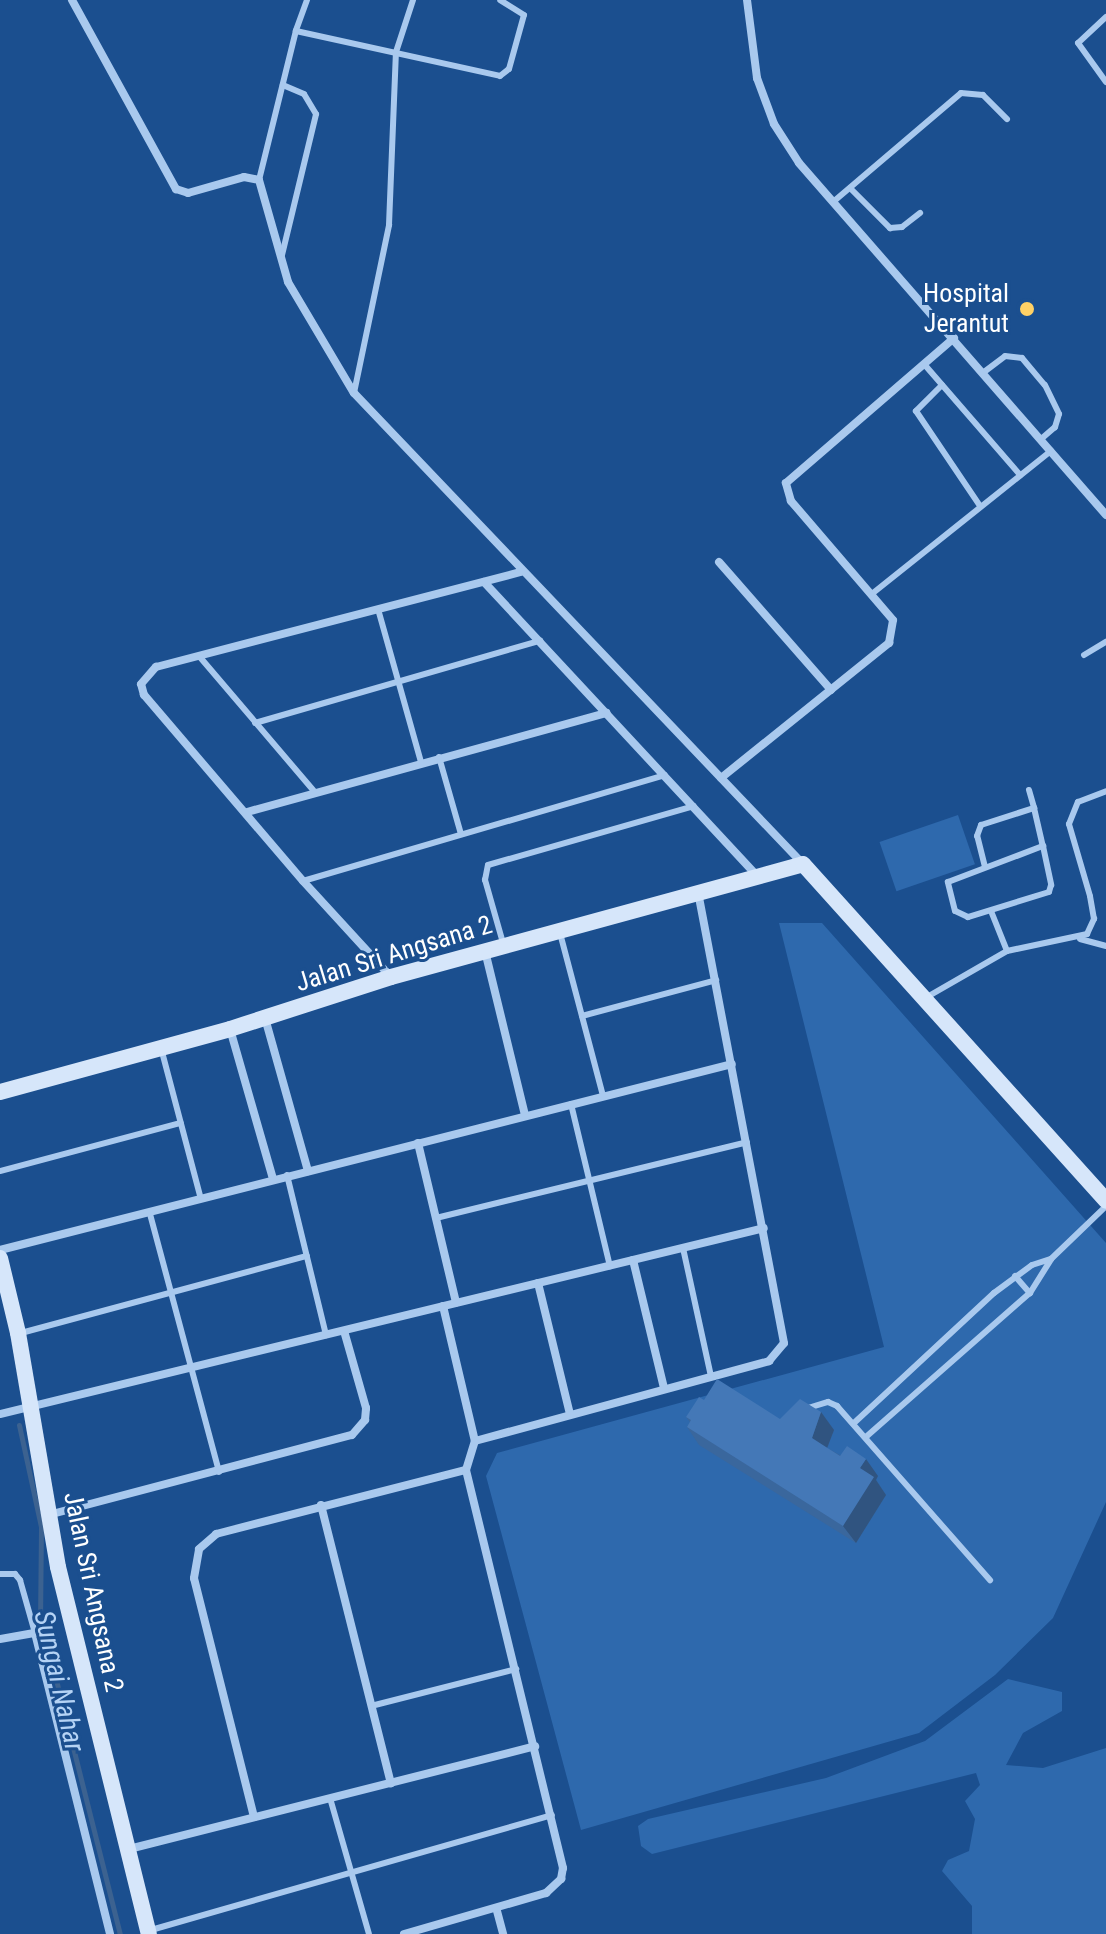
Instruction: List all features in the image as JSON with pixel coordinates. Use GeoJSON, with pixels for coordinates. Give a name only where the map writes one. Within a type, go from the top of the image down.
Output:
{"type":"FeatureCollection","features":[{"type":"Feature","properties":{"kind":"street"},"geometry":{"type":"LineString","coordinates":[[72,0],[176,189],[188,193],[244,177],[259,180],[280,259],[300,306],[354,393],[520,572],[721,778],[927,997],[1106,1204]]}},
{"type":"Feature","properties":{"kind":"street"},"geometry":{"type":"LineString","coordinates":[[747,0],[757,78],[774,124],[833,202],[1106,515]]}},
{"type":"Feature","properties":{"kind":"street"},"geometry":{"type":"LineString","coordinates":[[721,778],[889,643],[894,631],[893,620],[791,501],[786,483],[954,338]]}},
{"type":"Feature","properties":{"kind":"street"},"geometry":{"type":"LineString","coordinates":[[719,562],[831,690]]}},
{"type":"Feature","properties":{"kind":"street"},"geometry":{"type":"LineString","coordinates":[[391,977],[303,881],[144,695],[141,684],[149,671],[198,655],[520,572]]}},
{"type":"Feature","properties":{"kind":"street"},"geometry":{"type":"LineString","coordinates":[[484,582],[757,877]]}},
{"type":"Feature","properties":{"kind":"street"},"geometry":{"type":"LineString","coordinates":[[247,812],[313,790],[607,713]]}},
{"type":"Feature","properties":{"kind":"street","name":"Jalan Sri Angsana 2"},"geometry":{"type":"LineString","coordinates":[[0,1092],[230,1029],[391,977],[803,864]]}},
{"type":"Feature","properties":{"kind":"street"},"geometry":{"type":"LineString","coordinates":[[475,1441],[769,1361],[782,1350],[764,1228],[698,894]]}},
{"type":"Feature","properties":{"kind":"street"},"geometry":{"type":"LineString","coordinates":[[485,951],[525,1115]]}},
{"type":"Feature","properties":{"kind":"street"},"geometry":{"type":"LineString","coordinates":[[265,1018],[308,1171]]}},
{"type":"Feature","properties":{"kind":"street"},"geometry":{"type":"LineString","coordinates":[[230,1029],[273,1179]]}},
{"type":"Feature","properties":{"kind":"street"},"geometry":{"type":"LineString","coordinates":[[0,1250],[732,1064]]}},
{"type":"Feature","properties":{"kind":"street"},"geometry":{"type":"LineString","coordinates":[[418,1143],[456,1303]]}},
{"type":"Feature","properties":{"kind":"street"},"geometry":{"type":"LineString","coordinates":[[0,1414],[764,1228]]}},
{"type":"Feature","properties":{"kind":"street","name":"Jalan Sri Angsana 2"},"geometry":{"type":"LineString","coordinates":[[0,1258],[32,1407],[52,1514],[58,1567],[148,1932]]}},
{"type":"Feature","properties":{"kind":"street"},"geometry":{"type":"LineString","coordinates":[[633,1260],[664,1388]]}},
{"type":"Feature","properties":{"kind":"street"},"geometry":{"type":"LineString","coordinates":[[538,1283],[570,1414]]}},
{"type":"Feature","properties":{"kind":"street"},"geometry":{"type":"LineString","coordinates":[[404,1934],[497,1911],[546,1893],[561,1879],[552,1815],[466,1470],[475,1441],[443,1306]]}},
{"type":"Feature","properties":{"kind":"street"},"geometry":{"type":"LineString","coordinates":[[52,1514],[343,1438],[360,1428],[366,1408],[344,1331]]}},
{"type":"Feature","properties":{"kind":"street"},"geometry":{"type":"LineString","coordinates":[[254,1817],[194,1578],[195,1559],[216,1534],[466,1470]]}},
{"type":"Feature","properties":{"kind":"street"},"geometry":{"type":"LineString","coordinates":[[321,1505],[391,1783]]}},
{"type":"Feature","properties":{"kind":"street"},"geometry":{"type":"LineString","coordinates":[[0,1639],[35,1633],[110,1934]]}},
{"type":"Feature","properties":{"kind":"street"},"geometry":{"type":"LineString","coordinates":[[129,1849],[535,1746]]}},
{"type":"Feature","properties":{"kind":"street"},"geometry":{"type":"LineString","coordinates":[[497,1911],[503,1934]]}},
{"type":"Feature","properties":{"kind":"lane"},"geometry":{"type":"LineString","coordinates":[[259,180],[296,31],[307,0]]}},
{"type":"Feature","properties":{"kind":"lane"},"geometry":{"type":"LineString","coordinates":[[354,393],[389,225],[396,52],[413,0]]}},
{"type":"Feature","properties":{"kind":"lane"},"geometry":{"type":"LineString","coordinates":[[296,31],[493,75],[505,74],[524,15],[500,0]]}},
{"type":"Feature","properties":{"kind":"lane"},"geometry":{"type":"LineString","coordinates":[[1106,17],[1078,43],[1106,82]]}},
{"type":"Feature","properties":{"kind":"lane"},"geometry":{"type":"LineString","coordinates":[[280,259],[316,114],[304,94],[283,85]]}},
{"type":"Feature","properties":{"kind":"lane"},"geometry":{"type":"LineString","coordinates":[[833,202],[961,93],[983,95],[1007,119]]}},
{"type":"Feature","properties":{"kind":"lane"},"geometry":{"type":"LineString","coordinates":[[850,188],[890,228],[902,227],[920,213]]}},
{"type":"Feature","properties":{"kind":"lane"},"geometry":{"type":"LineString","coordinates":[[984,372],[1005,356],[1022,358],[1045,385],[1059,414],[1055,427],[1041,439]]}},
{"type":"Feature","properties":{"kind":"lane"},"geometry":{"type":"LineString","coordinates":[[924,364],[1020,475]]}},
{"type":"Feature","properties":{"kind":"lane"},"geometry":{"type":"LineString","coordinates":[[942,385],[916,411],[980,506]]}},
{"type":"Feature","properties":{"kind":"lane"},"geometry":{"type":"LineString","coordinates":[[873,593],[1051,451]]}},
{"type":"Feature","properties":{"kind":"lane"},"geometry":{"type":"LineString","coordinates":[[378,609],[421,762]]}},
{"type":"Feature","properties":{"kind":"lane"},"geometry":{"type":"LineString","coordinates":[[255,723],[540,641]]}},
{"type":"Feature","properties":{"kind":"lane"},"geometry":{"type":"LineString","coordinates":[[1084,655],[1106,642]]}},
{"type":"Feature","properties":{"kind":"lane"},"geometry":{"type":"LineString","coordinates":[[198,655],[313,790]]}},
{"type":"Feature","properties":{"kind":"lane"},"geometry":{"type":"LineString","coordinates":[[439,757],[461,834]]}},
{"type":"Feature","properties":{"kind":"lane"},"geometry":{"type":"LineString","coordinates":[[303,881],[665,775]]}},
{"type":"Feature","properties":{"kind":"lane"},"geometry":{"type":"LineString","coordinates":[[1029,790],[1043,846],[1049,892],[991,911],[959,915],[946,888],[948,882],[1043,846]]}},
{"type":"Feature","properties":{"kind":"lane"},"geometry":{"type":"LineString","coordinates":[[1080,939],[1094,919],[1069,824],[1078,802],[1106,791]]}},
{"type":"Feature","properties":{"kind":"lane"},"geometry":{"type":"LineString","coordinates":[[504,946],[485,880],[488,865],[694,806]]}},
{"type":"Feature","properties":{"kind":"lane"},"geometry":{"type":"LineString","coordinates":[[985,867],[977,836],[981,825],[1034,808]]}},
{"type":"Feature","properties":{"kind":"lane"},"geometry":{"type":"LineString","coordinates":[[991,911],[1007,951]]}},
{"type":"Feature","properties":{"kind":"lane"},"geometry":{"type":"LineString","coordinates":[[559,931],[603,1096]]}},
{"type":"Feature","properties":{"kind":"lane"},"geometry":{"type":"LineString","coordinates":[[927,997],[1007,951],[1080,939],[1106,946]]}},
{"type":"Feature","properties":{"kind":"lane"},"geometry":{"type":"LineString","coordinates":[[582,1016],[716,980]]}},
{"type":"Feature","properties":{"kind":"lane"},"geometry":{"type":"LineString","coordinates":[[161,1048],[201,1199]]}},
{"type":"Feature","properties":{"kind":"lane"},"geometry":{"type":"LineString","coordinates":[[571,1104],[610,1266]]}},
{"type":"Feature","properties":{"kind":"lane"},"geometry":{"type":"LineString","coordinates":[[0,1171],[181,1123]]}},
{"type":"Feature","properties":{"kind":"lane"},"geometry":{"type":"LineString","coordinates":[[436,1218],[747,1142]]}},
{"type":"Feature","properties":{"kind":"lane"},"geometry":{"type":"LineString","coordinates":[[287,1175],[326,1335]]}},
{"type":"Feature","properties":{"kind":"lane"},"geometry":{"type":"LineString","coordinates":[[867,1436],[1030,1293],[1051,1259],[1106,1204]]}},
{"type":"Feature","properties":{"kind":"lane"},"geometry":{"type":"LineString","coordinates":[[150,1214],[219,1472]]}},
{"type":"Feature","properties":{"kind":"lane"},"geometry":{"type":"LineString","coordinates":[[683,1248],[711,1376]]}},
{"type":"Feature","properties":{"kind":"lane"},"geometry":{"type":"LineString","coordinates":[[18,1333],[307,1256]]}},
{"type":"Feature","properties":{"kind":"lane"},"geometry":{"type":"LineString","coordinates":[[854,1423],[1015,1276],[1051,1259]]}},
{"type":"Feature","properties":{"kind":"lane"},"geometry":{"type":"LineString","coordinates":[[1015,1276],[1030,1293]]}},
{"type":"Feature","properties":{"kind":"lane"},"geometry":{"type":"LineString","coordinates":[[794,1414],[828,1402],[854,1423],[990,1580]]}},
{"type":"Feature","properties":{"kind":"lane"},"geometry":{"type":"LineString","coordinates":[[0,1574],[15,1574],[20,1580],[35,1633]]}},
{"type":"Feature","properties":{"kind":"lane"},"geometry":{"type":"LineString","coordinates":[[371,1706],[516,1669]]}},
{"type":"Feature","properties":{"kind":"lane"},"geometry":{"type":"LineString","coordinates":[[330,1798],[369,1934]]}},
{"type":"Feature","properties":{"kind":"lane"},"geometry":{"type":"LineString","coordinates":[[148,1932],[552,1815]]}},
{"type":"Feature","properties":{"kind":"shaded area"},"geometry":{"type":"Polygon","coordinates":[[[958,815],[975,864],[896,891],[880,842],[958,815]]]}},
{"type":"Feature","properties":{"kind":"shaded area"},"geometry":{"type":"Polygon","coordinates":[[[779,923],[822,923],[1106,1243],[1106,1502],[1053,1618],[995,1675],[919,1733],[581,1830],[486,1476],[497,1453],[884,1347],[779,923]]]}},
{"type":"Feature","properties":{"kind":"shaded area"},"geometry":{"type":"Polygon","coordinates":[[[1008,1679],[1062,1692],[1062,1711],[1023,1733],[1006,1765],[1043,1768],[1106,1748],[1106,1934],[972,1934],[972,1906],[942,1871],[948,1860],[969,1851],[975,1819],[965,1801],[980,1785],[976,1773],[652,1854],[641,1846],[638,1826],[648,1819],[826,1778],[925,1741],[1008,1679]]]}},
{"type":"Feature","properties":{"kind":"building"},"geometry":{"type":"Polygon","coordinates":[[[717,1379],[780,1419],[800,1399],[821,1412],[812,1438],[840,1456],[847,1446],[866,1459],[860,1468],[874,1477],[843,1526],[687,1427],[691,1420],[686,1417],[699,1397],[704,1400],[717,1379]]]}},
{"type":"Feature","properties":{"kind":"waterway","name":"Sungai Nahar"},"geometry":{"type":"LineString","coordinates":[[19,1425],[41,1527],[40,1616],[120,1934]]}},
{"type":"Feature","properties":{"kind":"place","name":"Hospital Jerantut"},"geometry":{"type":"Point","coordinates":[1027,309]}}]}
